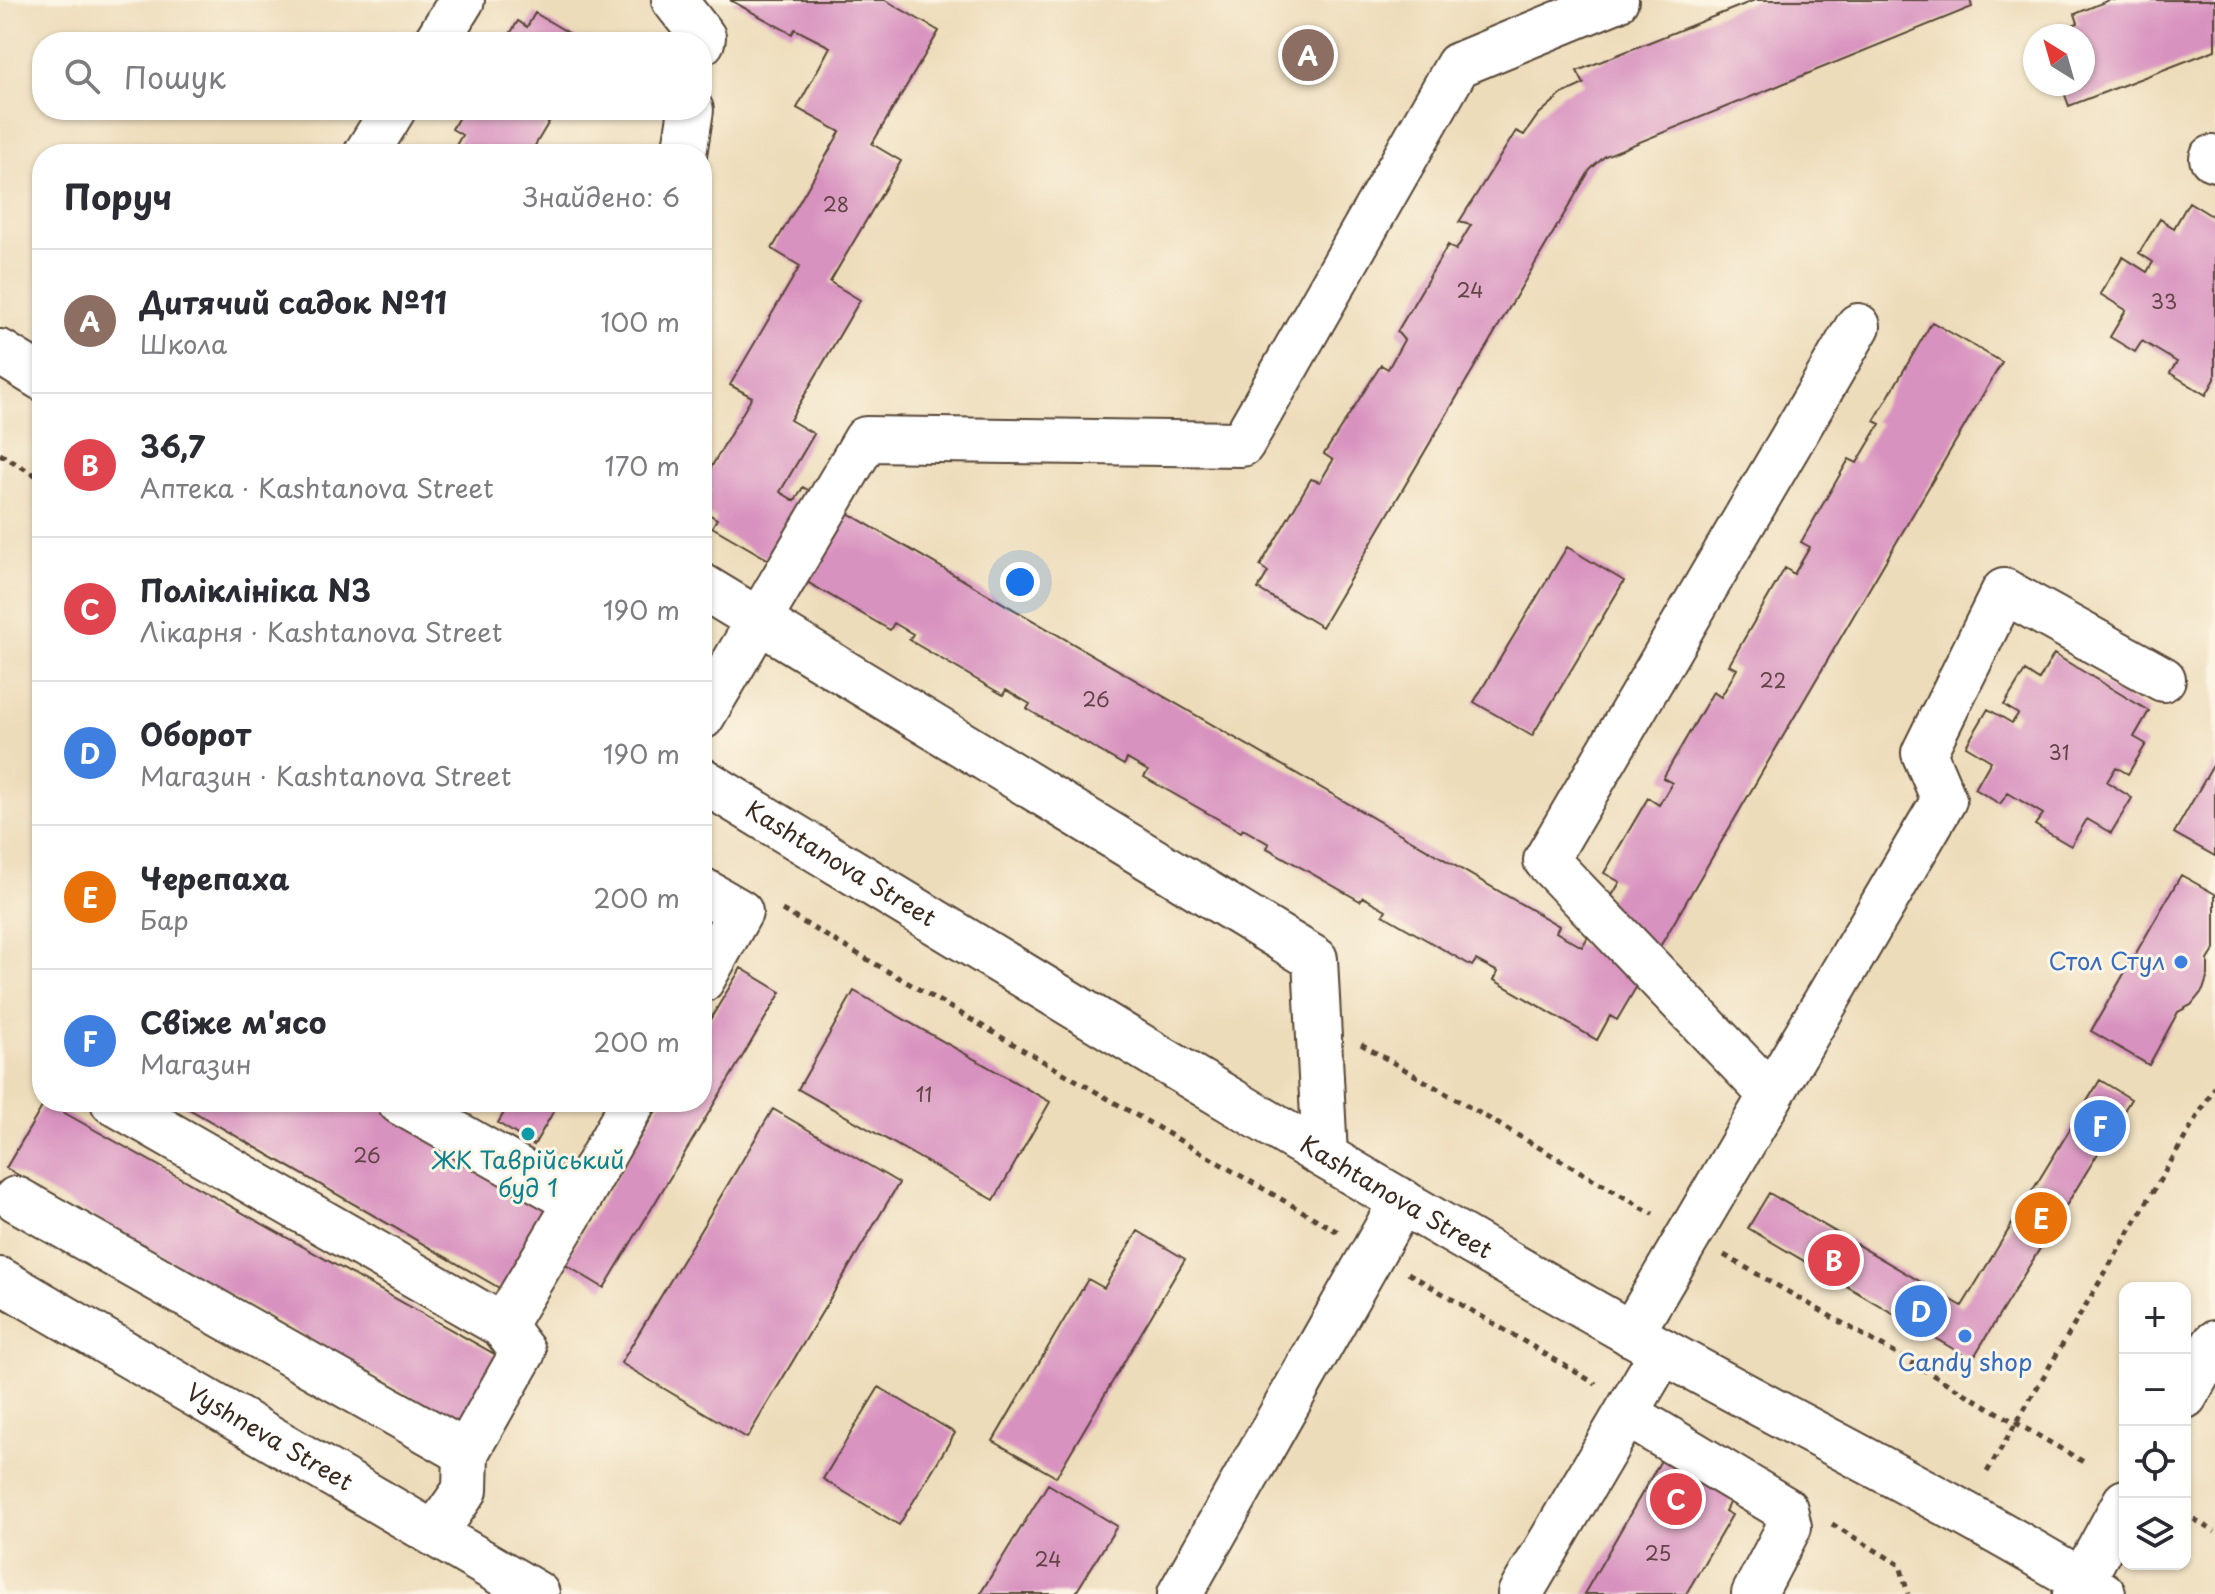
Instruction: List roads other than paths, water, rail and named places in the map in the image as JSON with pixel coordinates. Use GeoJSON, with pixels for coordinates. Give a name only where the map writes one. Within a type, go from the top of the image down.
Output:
{"type":"FeatureCollection","features":[{"type":"Feature","properties":{"kind":"street"},"geometry":{"type":"LineString","coordinates":[[442,32],[462,0]]}},
{"type":"Feature","properties":{"kind":"street"},"geometry":{"type":"LineString","coordinates":[[674,0],[699,32]]}},
{"type":"Feature","properties":{"kind":"street"},"geometry":{"type":"LineString","coordinates":[[712,700],[866,439],[1242,444],[1458,65],[1616,0]]}},
{"type":"Feature","properties":{"kind":"street"},"geometry":{"type":"LineString","coordinates":[[372,144],[387,120]]}},
{"type":"Feature","properties":{"kind":"street"},"geometry":{"type":"LineString","coordinates":[[686,144],[689,120]]}},
{"type":"Feature","properties":{"kind":"street"},"geometry":{"type":"LineString","coordinates":[[1771,1095],[1546,860],[1858,326]]}},
{"type":"Feature","properties":{"kind":"street"},"geometry":{"type":"LineString","coordinates":[[0,352],[32,372]]}},
{"type":"Feature","properties":{"kind":"street"},"geometry":{"type":"LineString","coordinates":[[1520,1594],[1630,1410],[1647,1342],[1771,1095],[1944,800],[1924,753],[2004,591],[2163,679]]}},
{"type":"Feature","properties":{"kind":"street"},"geometry":{"type":"LineString","coordinates":[[712,592],[1315,959],[1325,1156]]}},
{"type":"Feature","properties":{"kind":"street","name":"Kashtanova Street"},"geometry":{"type":"LineString","coordinates":[[712,786],[1325,1156],[2087,1590]]}},
{"type":"Feature","properties":{"kind":"street"},"geometry":{"type":"LineString","coordinates":[[712,896],[740,912],[712,962]]}},
{"type":"Feature","properties":{"kind":"street"},"geometry":{"type":"LineString","coordinates":[[130,1112],[503,1326],[523,1352],[466,1453],[465,1490],[435,1533]]}},
{"type":"Feature","properties":{"kind":"street"},"geometry":{"type":"LineString","coordinates":[[418,1112],[577,1202]]}},
{"type":"Feature","properties":{"kind":"street"},"geometry":{"type":"LineString","coordinates":[[503,1326],[627,1112]]}},
{"type":"Feature","properties":{"kind":"street"},"geometry":{"type":"LineString","coordinates":[[16,1199],[466,1453]]}},
{"type":"Feature","properties":{"kind":"street"},"geometry":{"type":"LineString","coordinates":[[1180,1594],[1402,1201]]}},
{"type":"Feature","properties":{"kind":"street","name":"Vyshneva Street"},"geometry":{"type":"LineString","coordinates":[[0,1280],[537,1594]]}},
{"type":"Feature","properties":{"kind":"street"},"geometry":{"type":"LineString","coordinates":[[2191,1385],[2215,1343]]}},
{"type":"Feature","properties":{"kind":"street"},"geometry":{"type":"LineString","coordinates":[[1630,1410],[1785,1509],[1789,1527],[1754,1594]]}},
{"type":"Feature","properties":{"kind":"street"},"geometry":{"type":"LineString","coordinates":[[2087,1590],[2119,1516]]}},
{"type":"Feature","properties":{"kind":"place","name":"Дитячий садок №11"},"geometry":{"type":"Point","coordinates":[1308,55]}},
{"type":"Feature","properties":{"kind":"place","name":"Стол Стул"},"geometry":{"type":"Point","coordinates":[2181,962]}},
{"type":"Feature","properties":{"kind":"place","name":"Свіже м'ясо"},"geometry":{"type":"Point","coordinates":[2100,1126]}},
{"type":"Feature","properties":{"kind":"place","name":"ЖК Таврійський буд 1"},"geometry":{"type":"Point","coordinates":[528,1134]}},
{"type":"Feature","properties":{"kind":"place","name":"Черепаха"},"geometry":{"type":"Point","coordinates":[2041,1218]}},
{"type":"Feature","properties":{"kind":"place","name":"36,7"},"geometry":{"type":"Point","coordinates":[1834,1260]}},
{"type":"Feature","properties":{"kind":"place","name":"Оборот"},"geometry":{"type":"Point","coordinates":[1921,1311]}},
{"type":"Feature","properties":{"kind":"place","name":"Candy shop"},"geometry":{"type":"Point","coordinates":[1965,1336]}},
{"type":"Feature","properties":{"kind":"place","name":"Поліклініка N3"},"geometry":{"type":"Point","coordinates":[1676,1499]}}]}
